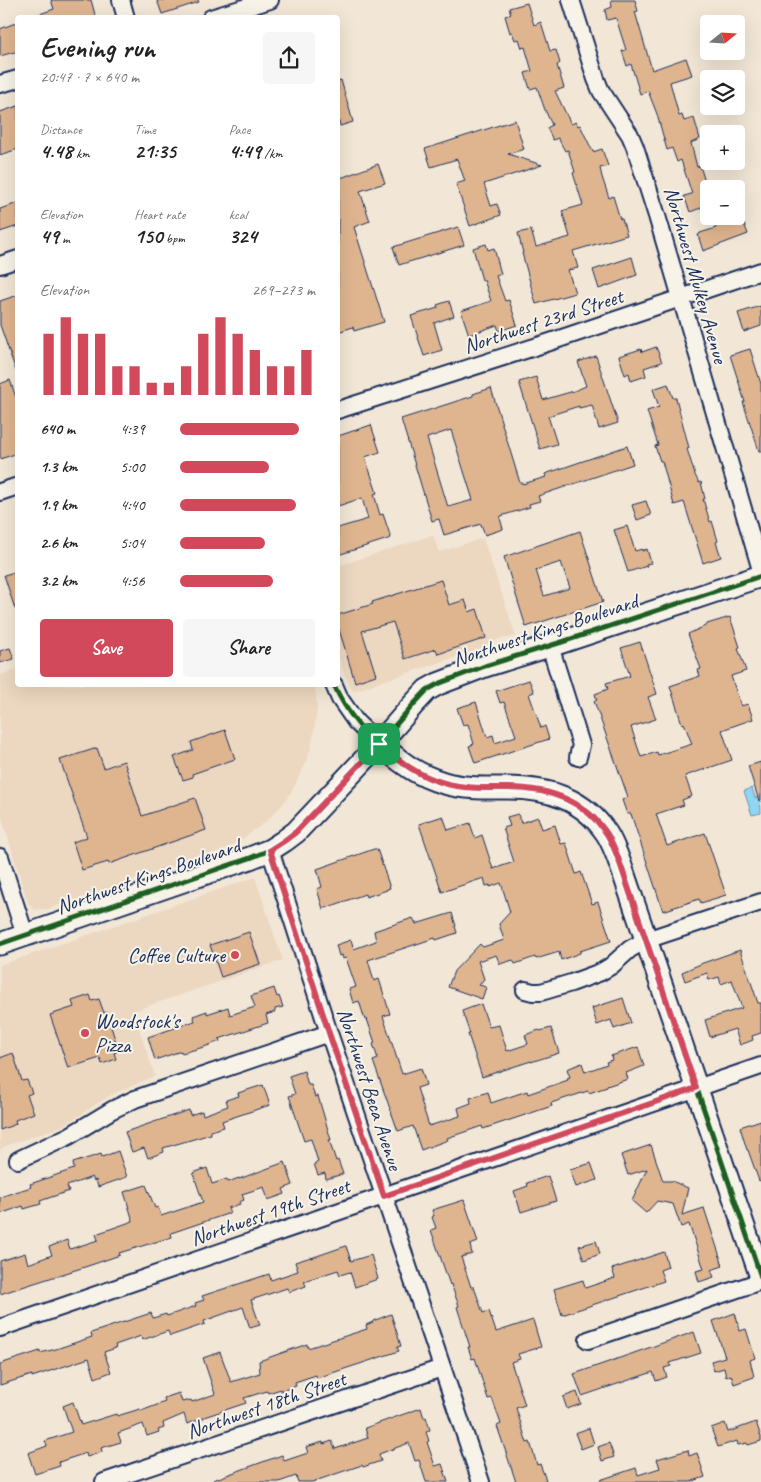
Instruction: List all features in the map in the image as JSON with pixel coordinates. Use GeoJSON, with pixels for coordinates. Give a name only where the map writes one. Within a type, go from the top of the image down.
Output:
{"type":"FeatureCollection","features":[{"type":"Feature","properties":{"kind":"main road","name":"Northwest Kings Boulevard"},"geometry":{"type":"LineString","coordinates":[[0,944],[270,850],[296,832],[379,744],[412,705],[427,690],[438,684],[485,666],[761,576]]}},
{"type":"Feature","properties":{"kind":"main road"},"geometry":{"type":"LineString","coordinates":[[379,744],[407,767],[422,775],[445,783],[477,788],[525,788],[545,791],[566,798],[593,817],[606,834],[613,846],[646,940],[761,1279]]}},
{"type":"Feature","properties":{"kind":"street"},"geometry":{"type":"LineString","coordinates":[[121,0],[125,15]]}},
{"type":"Feature","properties":{"kind":"street"},"geometry":{"type":"LineString","coordinates":[[221,15],[270,0]]}},
{"type":"Feature","properties":{"kind":"street","name":"Northwest Mulkey Avenue"},"geometry":{"type":"LineString","coordinates":[[572,0],[596,79],[636,147],[761,570]]}},
{"type":"Feature","properties":{"kind":"street"},"geometry":{"type":"LineString","coordinates":[[0,84],[15,80]]}},
{"type":"Feature","properties":{"kind":"street"},"geometry":{"type":"LineString","coordinates":[[0,265],[15,260]]}},
{"type":"Feature","properties":{"kind":"street","name":"Northwest 23rd Street"},"geometry":{"type":"LineString","coordinates":[[340,409],[550,342],[761,271]]}},
{"type":"Feature","properties":{"kind":"street"},"geometry":{"type":"LineString","coordinates":[[0,492],[15,487]]}},
{"type":"Feature","properties":{"kind":"street"},"geometry":{"type":"LineString","coordinates":[[550,646],[580,745],[578,757]]}},
{"type":"Feature","properties":{"kind":"street"},"geometry":{"type":"LineString","coordinates":[[335,687],[340,699],[356,722],[379,744]]}},
{"type":"Feature","properties":{"kind":"street","name":"Northwest Beca Avenue"},"geometry":{"type":"LineString","coordinates":[[270,850],[329,1033],[481,1482]]}},
{"type":"Feature","properties":{"kind":"street"},"geometry":{"type":"LineString","coordinates":[[0,857],[25,935]]}},
{"type":"Feature","properties":{"kind":"street"},"geometry":{"type":"LineString","coordinates":[[525,990],[541,992],[572,983],[601,972],[611,966],[630,949],[646,940],[761,902]]}},
{"type":"Feature","properties":{"kind":"street"},"geometry":{"type":"LineString","coordinates":[[18,1160],[69,1136],[112,1110],[136,1099],[329,1033]]}},
{"type":"Feature","properties":{"kind":"street","name":"Northwest 19th Street"},"geometry":{"type":"LineString","coordinates":[[0,1328],[761,1066]]}},
{"type":"Feature","properties":{"kind":"street"},"geometry":{"type":"LineString","coordinates":[[588,1340],[761,1279]]}},
{"type":"Feature","properties":{"kind":"street","name":"Northwest 18th Street"},"geometry":{"type":"LineString","coordinates":[[104,1482],[442,1368]]}},
{"type":"Feature","properties":{"kind":"shaded area"},"geometry":{"type":"Polygon","coordinates":[[[433,535],[439,552],[483,538],[516,636],[488,643],[484,648],[353,691],[340,660],[340,565],[433,535]]]}},
{"type":"Feature","properties":{"kind":"shaded area"},"geometry":{"type":"Polygon","coordinates":[[[15,670],[15,687],[314,687],[317,709],[311,748],[292,791],[283,804],[268,820],[237,843],[225,849],[48,909],[35,910],[27,900],[0,812],[0,675],[15,670]]]}},
{"type":"Feature","properties":{"kind":"shaded area"},"geometry":{"type":"Polygon","coordinates":[[[255,877],[283,960],[133,1011],[155,1076],[113,1094],[60,1127],[3,1147],[0,1151],[0,965],[255,877]]]}},
{"type":"Feature","properties":{"kind":"water"},"geometry":{"type":"Polygon","coordinates":[[[752,788],[755,798],[760,796],[761,813],[752,815],[744,791],[752,788]]]}},
{"type":"Feature","properties":{"kind":"building"},"geometry":{"type":"Polygon","coordinates":[[[51,0],[91,0],[95,15],[37,15],[54,9],[51,0]]]}},
{"type":"Feature","properties":{"kind":"building"},"geometry":{"type":"Polygon","coordinates":[[[157,0],[198,0],[199,2],[162,14],[157,0]]]}},
{"type":"Feature","properties":{"kind":"building"},"geometry":{"type":"Polygon","coordinates":[[[611,0],[635,0],[638,11],[635,12],[652,70],[686,58],[692,75],[670,82],[679,116],[682,115],[684,121],[694,118],[700,139],[691,143],[697,167],[700,166],[704,180],[700,180],[700,208],[690,212],[684,196],[692,194],[681,160],[677,162],[672,148],[667,150],[657,114],[648,91],[640,94],[631,64],[627,66],[622,51],[626,50],[616,18],[607,20],[605,10],[612,7],[611,0]]]}},
{"type":"Feature","properties":{"kind":"building"},"geometry":{"type":"Polygon","coordinates":[[[527,3],[534,25],[541,22],[550,51],[556,50],[560,63],[557,65],[564,88],[555,91],[571,124],[576,122],[578,126],[580,125],[593,152],[602,149],[608,166],[600,168],[602,177],[609,198],[613,196],[627,235],[573,251],[578,268],[568,270],[575,293],[536,304],[518,233],[531,230],[536,247],[570,237],[562,211],[583,205],[568,150],[565,151],[558,138],[553,140],[547,128],[552,125],[537,87],[530,89],[525,73],[532,71],[525,47],[522,48],[519,39],[515,40],[512,32],[510,33],[505,16],[511,14],[509,8],[527,3]]]}},
{"type":"Feature","properties":{"kind":"building"},"geometry":{"type":"Polygon","coordinates":[[[15,23],[15,52],[0,56],[0,29],[15,23]]]}},
{"type":"Feature","properties":{"kind":"building"},"geometry":{"type":"Polygon","coordinates":[[[340,80],[353,122],[340,126],[340,80]]]}},
{"type":"Feature","properties":{"kind":"building"},"geometry":{"type":"Polygon","coordinates":[[[15,107],[15,150],[0,155],[0,112],[15,107]]]}},
{"type":"Feature","properties":{"kind":"building"},"geometry":{"type":"Polygon","coordinates":[[[515,120],[524,149],[508,154],[542,165],[484,184],[491,206],[497,204],[501,215],[470,226],[456,184],[465,181],[457,159],[431,167],[425,149],[515,120]]]}},
{"type":"Feature","properties":{"kind":"building"},"geometry":{"type":"Polygon","coordinates":[[[378,164],[385,183],[360,191],[370,221],[354,227],[384,322],[354,331],[353,327],[340,331],[340,178],[378,164]]]}},
{"type":"Feature","properties":{"kind":"building"},"geometry":{"type":"Polygon","coordinates":[[[15,204],[15,227],[0,232],[0,209],[15,204]]]}},
{"type":"Feature","properties":{"kind":"building"},"geometry":{"type":"Polygon","coordinates":[[[716,225],[744,225],[748,234],[703,251],[698,235],[716,228],[716,225]]]}},
{"type":"Feature","properties":{"kind":"building"},"geometry":{"type":"Polygon","coordinates":[[[458,227],[464,245],[399,265],[393,247],[458,227]]]}},
{"type":"Feature","properties":{"kind":"building"},"geometry":{"type":"Polygon","coordinates":[[[486,244],[488,250],[494,248],[501,274],[496,276],[505,301],[509,300],[517,325],[499,331],[497,325],[469,335],[461,311],[491,301],[484,280],[482,280],[473,248],[486,244]]]}},
{"type":"Feature","properties":{"kind":"building"},"geometry":{"type":"Polygon","coordinates":[[[632,257],[637,275],[599,289],[593,270],[632,257]]]}},
{"type":"Feature","properties":{"kind":"building"},"geometry":{"type":"Polygon","coordinates":[[[15,296],[15,368],[0,325],[0,301],[15,296]]]}},
{"type":"Feature","properties":{"kind":"building"},"geometry":{"type":"Polygon","coordinates":[[[449,301],[454,316],[434,323],[442,350],[424,356],[411,316],[438,308],[437,305],[449,301]]]}},
{"type":"Feature","properties":{"kind":"building"},"geometry":{"type":"Polygon","coordinates":[[[761,306],[761,326],[744,332],[738,313],[761,306]]]}},
{"type":"Feature","properties":{"kind":"building"},"geometry":{"type":"Polygon","coordinates":[[[656,347],[662,362],[644,368],[646,376],[631,381],[629,373],[625,375],[619,356],[641,349],[642,352],[656,347]]]}},
{"type":"Feature","properties":{"kind":"building"},"geometry":{"type":"Polygon","coordinates":[[[750,349],[761,384],[761,451],[759,451],[743,402],[745,402],[730,355],[750,349]]]}},
{"type":"Feature","properties":{"kind":"building"},"geometry":{"type":"Polygon","coordinates":[[[596,356],[618,423],[599,429],[592,405],[579,408],[579,406],[548,416],[557,444],[540,449],[519,382],[536,377],[543,400],[574,391],[586,386],[578,362],[596,356]]]}},
{"type":"Feature","properties":{"kind":"building"},"geometry":{"type":"Polygon","coordinates":[[[10,380],[15,394],[15,454],[0,459],[0,384],[10,380]]]}},
{"type":"Feature","properties":{"kind":"building"},"geometry":{"type":"Polygon","coordinates":[[[668,384],[673,398],[676,398],[689,448],[687,449],[695,475],[699,483],[701,482],[705,499],[703,499],[718,541],[716,542],[721,557],[703,563],[684,502],[674,505],[662,461],[660,461],[655,446],[658,445],[647,411],[659,407],[653,389],[668,384]]]}},
{"type":"Feature","properties":{"kind":"building"},"geometry":{"type":"Polygon","coordinates":[[[491,388],[520,483],[523,484],[546,477],[545,474],[627,446],[633,464],[538,496],[540,501],[529,504],[530,507],[501,516],[503,529],[485,535],[481,524],[444,535],[439,519],[432,521],[401,419],[473,396],[473,394],[491,388]],[[451,430],[427,438],[448,507],[473,500],[451,430]]]}},
{"type":"Feature","properties":{"kind":"building"},"geometry":{"type":"Polygon","coordinates":[[[371,425],[380,452],[365,457],[377,493],[374,494],[380,515],[383,514],[391,538],[340,554],[340,527],[368,519],[362,498],[340,505],[340,435],[371,425]]]}},
{"type":"Feature","properties":{"kind":"building"},"geometry":{"type":"Polygon","coordinates":[[[646,501],[651,515],[637,520],[632,505],[646,501]]]}},
{"type":"Feature","properties":{"kind":"building"},"geometry":{"type":"Polygon","coordinates":[[[627,526],[635,551],[647,549],[651,563],[628,572],[614,530],[627,526]]]}},
{"type":"Feature","properties":{"kind":"building"},"geometry":{"type":"Polygon","coordinates":[[[580,531],[603,602],[526,627],[504,557],[580,531]],[[561,562],[536,570],[544,596],[570,588],[561,562]]]}},
{"type":"Feature","properties":{"kind":"building"},"geometry":{"type":"Polygon","coordinates":[[[15,572],[15,609],[4,575],[15,572]]]}},
{"type":"Feature","properties":{"kind":"building"},"geometry":{"type":"Polygon","coordinates":[[[441,580],[449,605],[465,600],[469,612],[477,609],[486,638],[438,654],[436,649],[405,659],[393,622],[362,631],[376,675],[355,682],[340,633],[340,614],[373,604],[372,602],[441,580]]]}},
{"type":"Feature","properties":{"kind":"building"},"geometry":{"type":"Polygon","coordinates":[[[730,617],[746,671],[731,676],[741,706],[748,704],[753,719],[722,730],[732,760],[685,776],[692,796],[682,800],[684,805],[656,814],[667,846],[705,833],[726,895],[701,903],[699,899],[663,911],[631,814],[627,814],[622,800],[628,797],[594,701],[597,700],[595,694],[608,689],[606,683],[630,676],[621,648],[640,642],[657,694],[648,697],[656,719],[631,727],[641,757],[657,752],[658,755],[692,744],[684,723],[682,724],[670,686],[700,676],[698,670],[701,669],[688,634],[707,624],[730,617]]]}},
{"type":"Feature","properties":{"kind":"building"},"geometry":{"type":"Polygon","coordinates":[[[10,648],[14,659],[0,663],[0,651],[10,648]]]}},
{"type":"Feature","properties":{"kind":"building"},"geometry":{"type":"Polygon","coordinates":[[[529,680],[534,692],[529,694],[541,728],[545,726],[549,739],[475,763],[469,746],[474,744],[468,724],[463,725],[457,708],[476,702],[487,737],[493,735],[495,743],[516,736],[504,702],[500,703],[496,691],[529,680]]]}},
{"type":"Feature","properties":{"kind":"building"},"geometry":{"type":"Polygon","coordinates":[[[225,730],[235,759],[192,774],[193,777],[183,780],[174,757],[193,750],[191,742],[225,730]]]}},
{"type":"Feature","properties":{"kind":"building"},"geometry":{"type":"Polygon","coordinates":[[[97,748],[104,768],[124,761],[142,816],[195,798],[206,830],[109,864],[108,862],[82,870],[73,842],[87,837],[60,760],[97,748]]]}},
{"type":"Feature","properties":{"kind":"building"},"geometry":{"type":"Polygon","coordinates":[[[761,762],[761,800],[759,801],[748,766],[761,762]]]}},
{"type":"Feature","properties":{"kind":"building"},"geometry":{"type":"Polygon","coordinates":[[[518,814],[521,823],[538,817],[542,829],[555,825],[561,844],[566,843],[576,874],[581,872],[592,904],[598,902],[611,941],[580,951],[580,953],[561,960],[559,952],[515,964],[513,960],[500,964],[496,955],[478,961],[484,979],[479,985],[486,987],[482,999],[448,987],[454,971],[480,944],[483,947],[504,940],[499,924],[510,912],[501,883],[490,887],[490,885],[486,886],[484,878],[442,892],[419,824],[443,816],[448,830],[470,823],[475,838],[482,835],[493,869],[514,862],[503,828],[510,826],[507,817],[518,814]]]}},
{"type":"Feature","properties":{"kind":"building"},"geometry":{"type":"Polygon","coordinates":[[[377,849],[390,888],[366,897],[365,894],[323,909],[317,889],[322,887],[317,869],[377,849]]]}},
{"type":"Feature","properties":{"kind":"building"},"geometry":{"type":"Polygon","coordinates":[[[452,913],[457,933],[436,940],[435,938],[368,960],[374,981],[379,979],[390,1014],[383,1016],[402,1074],[421,1068],[426,1085],[417,1088],[429,1126],[460,1116],[458,1108],[471,1103],[470,1098],[488,1092],[491,1103],[527,1091],[528,1094],[568,1080],[567,1078],[570,1077],[567,1069],[582,1063],[585,1072],[607,1064],[606,1062],[612,1060],[611,1056],[638,1047],[644,1066],[626,1073],[628,1079],[607,1087],[551,1103],[552,1106],[483,1129],[482,1126],[447,1138],[448,1140],[421,1150],[413,1126],[398,1131],[373,1061],[378,1059],[367,1019],[365,1020],[359,1001],[353,1003],[349,989],[356,987],[346,958],[343,959],[342,955],[339,956],[336,945],[351,940],[354,949],[376,941],[374,931],[413,918],[416,924],[452,913]]]}},
{"type":"Feature","properties":{"kind":"building","name":"Coffee Culture"},"geometry":{"type":"Polygon","coordinates":[[[249,932],[260,964],[221,977],[210,945],[249,932]]]}},
{"type":"Feature","properties":{"kind":"building"},"geometry":{"type":"Polygon","coordinates":[[[740,950],[758,1003],[761,1003],[761,1033],[752,1036],[753,1040],[740,1045],[735,1029],[710,1037],[705,1020],[742,1008],[732,980],[721,984],[719,977],[709,980],[707,973],[685,981],[682,972],[740,950]]]}},
{"type":"Feature","properties":{"kind":"building"},"geometry":{"type":"Polygon","coordinates":[[[274,988],[283,1007],[275,1009],[275,1012],[266,1015],[268,1023],[219,1039],[220,1041],[204,1047],[182,1053],[181,1051],[155,1060],[148,1037],[195,1021],[193,1016],[207,1011],[207,1014],[228,1007],[230,1015],[255,1007],[251,996],[274,988]]]}},
{"type":"Feature","properties":{"kind":"building","name":"Woodstock's Pizza"},"geometry":{"type":"Polygon","coordinates":[[[90,995],[92,1001],[99,999],[104,1013],[106,1012],[119,1051],[114,1053],[116,1059],[102,1064],[100,1058],[68,1068],[50,1015],[74,1007],[72,1001],[90,995]]]}},
{"type":"Feature","properties":{"kind":"building"},"geometry":{"type":"Polygon","coordinates":[[[623,998],[631,1023],[614,1029],[611,1020],[597,1025],[592,1008],[623,998]]]}},
{"type":"Feature","properties":{"kind":"building"},"geometry":{"type":"Polygon","coordinates":[[[481,1004],[489,1027],[499,1025],[507,1051],[528,1044],[525,1035],[551,1028],[559,1053],[482,1077],[462,1011],[481,1004]]]}},
{"type":"Feature","properties":{"kind":"building"},"geometry":{"type":"Polygon","coordinates":[[[13,1053],[22,1081],[27,1080],[32,1093],[27,1095],[34,1113],[15,1120],[16,1124],[0,1130],[0,1058],[13,1053]]]}},
{"type":"Feature","properties":{"kind":"building"},"geometry":{"type":"Polygon","coordinates":[[[304,1071],[308,1085],[311,1085],[315,1097],[318,1096],[331,1140],[329,1140],[336,1161],[338,1160],[343,1174],[326,1179],[325,1173],[318,1175],[314,1164],[318,1162],[311,1139],[304,1141],[289,1096],[295,1094],[289,1076],[304,1071]]]}},
{"type":"Feature","properties":{"kind":"building"},"geometry":{"type":"Polygon","coordinates":[[[263,1085],[270,1105],[222,1121],[224,1127],[211,1131],[211,1134],[163,1148],[164,1152],[148,1158],[144,1148],[132,1152],[125,1132],[189,1110],[190,1115],[202,1111],[203,1115],[228,1106],[226,1100],[239,1096],[238,1093],[263,1085]]]}},
{"type":"Feature","properties":{"kind":"building"},"geometry":{"type":"Polygon","coordinates":[[[761,1120],[761,1180],[759,1181],[740,1127],[761,1120]]]}},
{"type":"Feature","properties":{"kind":"building"},"geometry":{"type":"Polygon","coordinates":[[[651,1145],[663,1181],[672,1181],[688,1188],[682,1215],[704,1208],[723,1266],[711,1270],[714,1277],[699,1282],[696,1271],[704,1269],[689,1224],[681,1227],[673,1204],[657,1201],[646,1213],[632,1201],[647,1169],[628,1175],[621,1155],[651,1145]]]}},
{"type":"Feature","properties":{"kind":"building"},"geometry":{"type":"Polygon","coordinates":[[[118,1151],[127,1177],[98,1187],[96,1180],[94,1181],[92,1177],[67,1186],[69,1191],[40,1201],[41,1204],[24,1209],[23,1206],[0,1214],[0,1197],[31,1187],[30,1184],[74,1169],[73,1163],[101,1154],[102,1157],[118,1151]]]}},
{"type":"Feature","properties":{"kind":"building"},"geometry":{"type":"Polygon","coordinates":[[[285,1162],[293,1185],[283,1189],[285,1194],[268,1200],[264,1187],[242,1194],[244,1200],[239,1202],[240,1204],[228,1208],[230,1213],[171,1233],[172,1237],[0,1294],[0,1261],[25,1253],[28,1264],[52,1255],[49,1247],[67,1240],[70,1249],[98,1240],[96,1234],[133,1221],[124,1192],[146,1185],[155,1208],[158,1207],[161,1216],[203,1202],[193,1173],[207,1168],[212,1184],[227,1179],[228,1182],[239,1179],[285,1162]]]}},
{"type":"Feature","properties":{"kind":"building"},"geometry":{"type":"Polygon","coordinates":[[[591,1163],[597,1180],[576,1187],[570,1170],[591,1163]]]}},
{"type":"Feature","properties":{"kind":"building"},"geometry":{"type":"Polygon","coordinates":[[[548,1176],[556,1201],[521,1212],[514,1191],[528,1186],[527,1183],[548,1176]]]}},
{"type":"Feature","properties":{"kind":"building"},"geometry":{"type":"Polygon","coordinates":[[[464,1200],[478,1242],[470,1245],[472,1254],[461,1257],[471,1287],[474,1287],[483,1313],[489,1311],[496,1332],[533,1320],[541,1347],[518,1354],[520,1359],[511,1362],[525,1405],[516,1408],[527,1443],[530,1442],[537,1465],[540,1464],[546,1480],[540,1482],[516,1482],[497,1426],[501,1424],[492,1398],[488,1399],[475,1358],[472,1359],[457,1307],[459,1306],[431,1230],[436,1228],[432,1217],[434,1216],[432,1210],[464,1200]]]}},
{"type":"Feature","properties":{"kind":"building"},"geometry":{"type":"Polygon","coordinates":[[[596,1241],[600,1254],[584,1260],[579,1246],[596,1241]]]}},
{"type":"Feature","properties":{"kind":"building"},"geometry":{"type":"Polygon","coordinates":[[[346,1246],[351,1261],[371,1255],[378,1279],[355,1287],[350,1272],[340,1275],[338,1270],[304,1281],[306,1286],[289,1292],[287,1288],[251,1300],[260,1325],[250,1328],[243,1307],[204,1321],[205,1324],[170,1336],[168,1331],[142,1340],[141,1336],[115,1345],[116,1348],[104,1352],[111,1372],[95,1378],[89,1358],[32,1377],[32,1375],[0,1385],[0,1364],[92,1337],[91,1333],[151,1313],[153,1318],[166,1314],[167,1316],[196,1306],[195,1303],[204,1300],[202,1296],[269,1274],[271,1280],[298,1271],[295,1262],[346,1246]]]}},
{"type":"Feature","properties":{"kind":"building"},"geometry":{"type":"Polygon","coordinates":[[[664,1252],[668,1267],[660,1270],[664,1281],[562,1315],[554,1289],[583,1280],[585,1288],[615,1278],[612,1269],[664,1252]]]}},
{"type":"Feature","properties":{"kind":"building"},"geometry":{"type":"Polygon","coordinates":[[[735,1313],[740,1331],[746,1329],[755,1358],[750,1360],[754,1377],[734,1384],[731,1375],[726,1377],[724,1368],[714,1371],[711,1361],[725,1357],[713,1321],[735,1313]]]}},
{"type":"Feature","properties":{"kind":"building"},"geometry":{"type":"Polygon","coordinates":[[[391,1314],[401,1346],[397,1347],[399,1351],[317,1378],[316,1375],[295,1382],[296,1386],[281,1391],[281,1389],[268,1393],[267,1391],[244,1398],[246,1403],[187,1424],[184,1414],[163,1423],[164,1428],[147,1436],[143,1424],[118,1433],[121,1442],[101,1448],[102,1452],[87,1457],[86,1453],[59,1462],[60,1466],[35,1474],[28,1453],[47,1446],[45,1441],[72,1432],[63,1406],[73,1402],[81,1425],[116,1414],[117,1416],[140,1409],[141,1411],[165,1402],[164,1398],[179,1393],[182,1402],[191,1400],[192,1402],[215,1394],[203,1358],[220,1352],[231,1382],[260,1373],[259,1361],[307,1344],[308,1348],[367,1329],[366,1325],[391,1314]]]}},
{"type":"Feature","properties":{"kind":"building"},"geometry":{"type":"Polygon","coordinates":[[[694,1332],[701,1353],[670,1363],[671,1366],[664,1368],[667,1377],[656,1381],[653,1372],[582,1396],[574,1374],[694,1332]]]}},
{"type":"Feature","properties":{"kind":"building"},"geometry":{"type":"Polygon","coordinates":[[[577,1392],[581,1404],[567,1409],[563,1397],[577,1392]]]}},
{"type":"Feature","properties":{"kind":"building"},"geometry":{"type":"Polygon","coordinates":[[[421,1408],[430,1430],[426,1432],[429,1441],[427,1442],[435,1466],[442,1464],[448,1482],[426,1482],[419,1460],[415,1461],[409,1443],[379,1454],[381,1461],[363,1467],[362,1465],[312,1482],[298,1482],[296,1476],[279,1482],[214,1482],[213,1480],[282,1455],[284,1461],[308,1453],[306,1447],[323,1442],[323,1444],[332,1441],[335,1449],[368,1438],[365,1428],[421,1408]]]}},
{"type":"Feature","properties":{"kind":"building"},"geometry":{"type":"Polygon","coordinates":[[[756,1422],[761,1441],[748,1445],[747,1443],[738,1445],[737,1441],[718,1447],[711,1428],[725,1423],[728,1432],[756,1422]]]}},
{"type":"Feature","properties":{"kind":"building"},"geometry":{"type":"Polygon","coordinates":[[[589,1428],[594,1444],[581,1449],[575,1433],[589,1428]]]}},
{"type":"Feature","properties":{"kind":"building"},"geometry":{"type":"Polygon","coordinates":[[[609,1443],[614,1457],[602,1461],[598,1447],[609,1443]]]}},
{"type":"Feature","properties":{"kind":"building"},"geometry":{"type":"Polygon","coordinates":[[[688,1450],[689,1456],[697,1453],[705,1477],[690,1482],[600,1482],[600,1480],[636,1468],[638,1475],[660,1468],[657,1459],[688,1450]]]}},
{"type":"Feature","properties":{"kind":"cycle path"},"geometry":{"type":"LineString","coordinates":[[0,944],[270,850],[296,832],[427,690],[438,684],[485,666],[761,576]]}},
{"type":"Feature","properties":{"kind":"cycle path"},"geometry":{"type":"LineString","coordinates":[[335,687],[344,704],[370,737],[386,752],[422,774],[442,782],[463,787],[523,788],[554,794],[584,810],[607,835],[614,847],[622,869],[761,1277]]}},
{"type":"Feature","properties":{"kind":"place","name":"Coffee Culture"},"geometry":{"type":"Point","coordinates":[235,955]}},
{"type":"Feature","properties":{"kind":"place","name":"Woodstock's Pizza"},"geometry":{"type":"Point","coordinates":[85,1033]}},
{"type":"Feature","properties":{"kind":"route"},"geometry":{"type":"LineString","coordinates":[[379,744],[407,767],[422,775],[445,783],[463,787],[531,788],[545,791],[566,798],[593,817],[613,846],[622,869],[696,1088],[384,1196],[270,850],[296,832],[379,744]]}}]}
